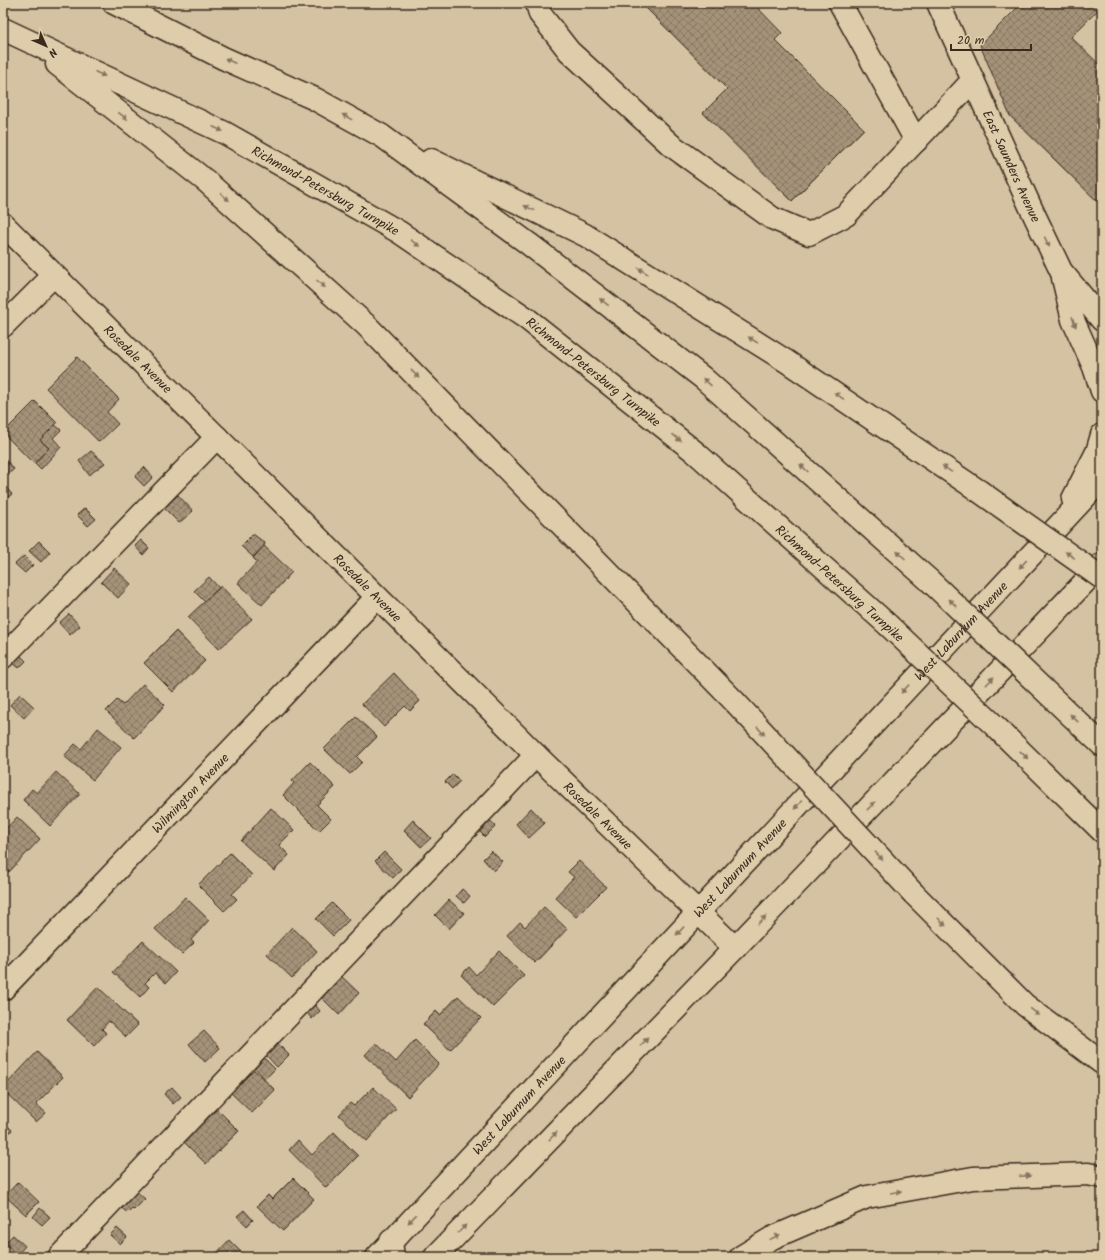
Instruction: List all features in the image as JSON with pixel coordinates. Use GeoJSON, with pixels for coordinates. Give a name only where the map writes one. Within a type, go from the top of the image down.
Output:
{"type":"FeatureCollection","features":[{"type":"Feature","properties":{"kind":"main road"},"geometry":{"type":"LineString","coordinates":[[114,3],[223,58],[315,99],[382,136],[585,235],[786,361],[979,491],[1102,578]]}},
{"type":"Feature","properties":{"kind":"main road"},"geometry":{"type":"LineString","coordinates":[[537,3],[540,14],[569,51],[671,145],[772,218],[809,234],[846,215],[973,80]]}},
{"type":"Feature","properties":{"kind":"main road"},"geometry":{"type":"LineString","coordinates":[[840,3],[916,141]]}},
{"type":"Feature","properties":{"kind":"main road","name":"East Saunders Avenue"},"geometry":{"type":"LineString","coordinates":[[938,3],[1061,271],[1102,320]]}},
{"type":"Feature","properties":{"kind":"main road","name":"Richmond-Petersburg Turnpike"},"geometry":{"type":"LineString","coordinates":[[3,29],[225,133],[399,232],[520,313],[695,452],[888,625],[997,728],[1102,831]]}},
{"type":"Feature","properties":{"kind":"main road"},"geometry":{"type":"LineString","coordinates":[[27,40],[206,180],[366,324],[735,702],[914,894],[1025,1005],[1102,1063]]}},
{"type":"Feature","properties":{"kind":"main road"},"geometry":{"type":"LineString","coordinates":[[382,136],[529,244],[703,378],[930,581],[1102,745]]}},
{"type":"Feature","properties":{"kind":"main road","name":"Rosedale Avenue"},"geometry":{"type":"LineString","coordinates":[[3,224],[536,755],[735,948]]}},
{"type":"Feature","properties":{"kind":"main road"},"geometry":{"type":"LineString","coordinates":[[1061,271],[1073,320],[1094,367],[1102,391]]}},
{"type":"Feature","properties":{"kind":"main road"},"geometry":{"type":"LineString","coordinates":[[3,326],[54,275]]}},
{"type":"Feature","properties":{"kind":"main road"},"geometry":{"type":"LineString","coordinates":[[1059,525],[1097,452],[1102,435]]}},
{"type":"Feature","properties":{"kind":"main road"},"geometry":{"type":"LineString","coordinates":[[3,657],[217,437]]}},
{"type":"Feature","properties":{"kind":"main road","name":"West Laburnum Avenue"},"geometry":{"type":"LineString","coordinates":[[387,1252],[698,912],[1102,479]]}},
{"type":"Feature","properties":{"kind":"main road"},"geometry":{"type":"LineString","coordinates":[[435,1257],[735,948],[1102,564]]}},
{"type":"Feature","properties":{"kind":"main road","name":"Wilmington Avenue"},"geometry":{"type":"LineString","coordinates":[[3,989],[377,597]]}},
{"type":"Feature","properties":{"kind":"main road"},"geometry":{"type":"LineString","coordinates":[[59,1257],[536,755]]}},
{"type":"Feature","properties":{"kind":"main road"},"geometry":{"type":"LineString","coordinates":[[741,1257],[772,1238],[867,1197],[973,1178],[1088,1174],[1102,1177]]}},
{"type":"Feature","properties":{"kind":"building"},"geometry":{"type":"Polygon","coordinates":[[[641,3],[753,3],[782,33],[775,40],[864,129],[792,201],[703,113],[727,89],[641,3]]]}},
{"type":"Feature","properties":{"kind":"building"},"geometry":{"type":"Polygon","coordinates":[[[1022,3],[1102,3],[1102,6],[1071,37],[1102,67],[1102,206],[1010,116],[980,45],[1022,3]]]}},
{"type":"Feature","properties":{"kind":"building"},"geometry":{"type":"Polygon","coordinates":[[[77,357],[119,399],[107,412],[118,424],[99,442],[46,388],[77,357]]]}},
{"type":"Feature","properties":{"kind":"building"},"geometry":{"type":"Polygon","coordinates":[[[35,401],[57,423],[40,440],[49,448],[34,464],[3,433],[35,401]]]}},
{"type":"Feature","properties":{"kind":"building"},"geometry":{"type":"Polygon","coordinates":[[[55,425],[61,430],[53,438],[61,447],[41,469],[35,463],[49,448],[40,440],[55,425]]]}},
{"type":"Feature","properties":{"kind":"building"},"geometry":{"type":"Polygon","coordinates":[[[91,451],[105,463],[89,475],[79,461],[91,451]]]}},
{"type":"Feature","properties":{"kind":"building"},"geometry":{"type":"Polygon","coordinates":[[[3,457],[14,469],[3,479],[3,457]]]}},
{"type":"Feature","properties":{"kind":"building"},"geometry":{"type":"Polygon","coordinates":[[[144,467],[153,477],[144,486],[135,477],[144,467]]]}},
{"type":"Feature","properties":{"kind":"building"},"geometry":{"type":"Polygon","coordinates":[[[3,485],[12,494],[3,502],[3,485]]]}},
{"type":"Feature","properties":{"kind":"building"},"geometry":{"type":"Polygon","coordinates":[[[178,495],[193,511],[179,523],[164,508],[178,495]]]}},
{"type":"Feature","properties":{"kind":"building"},"geometry":{"type":"Polygon","coordinates":[[[85,508],[96,519],[88,526],[77,515],[85,508]]]}},
{"type":"Feature","properties":{"kind":"building"},"geometry":{"type":"Polygon","coordinates":[[[253,534],[265,543],[253,557],[241,546],[253,534]]]}},
{"type":"Feature","properties":{"kind":"building"},"geometry":{"type":"Polygon","coordinates":[[[141,540],[149,548],[143,555],[135,546],[141,540]]]}},
{"type":"Feature","properties":{"kind":"building"},"geometry":{"type":"Polygon","coordinates":[[[39,541],[50,552],[41,562],[29,551],[39,541]]]}},
{"type":"Feature","properties":{"kind":"building"},"geometry":{"type":"Polygon","coordinates":[[[264,546],[292,572],[262,605],[238,583],[257,562],[253,558],[264,546]]]}},
{"type":"Feature","properties":{"kind":"building"},"geometry":{"type":"Polygon","coordinates":[[[24,556],[33,565],[25,573],[15,564],[24,556]]]}},
{"type":"Feature","properties":{"kind":"building"},"geometry":{"type":"Polygon","coordinates":[[[114,568],[131,584],[118,598],[101,582],[114,568]]]}},
{"type":"Feature","properties":{"kind":"building"},"geometry":{"type":"Polygon","coordinates":[[[209,577],[219,588],[204,601],[194,591],[209,577]]]}},
{"type":"Feature","properties":{"kind":"building"},"geometry":{"type":"Polygon","coordinates":[[[221,586],[252,619],[219,649],[188,617],[221,586]]]}},
{"type":"Feature","properties":{"kind":"building"},"geometry":{"type":"Polygon","coordinates":[[[69,614],[80,626],[70,635],[59,623],[69,614]]]}},
{"type":"Feature","properties":{"kind":"building"},"geometry":{"type":"Polygon","coordinates":[[[176,631],[205,661],[173,692],[144,663],[176,631]]]}},
{"type":"Feature","properties":{"kind":"building"},"geometry":{"type":"Polygon","coordinates":[[[19,654],[26,661],[19,668],[12,662],[19,654]]]}},
{"type":"Feature","properties":{"kind":"building"},"geometry":{"type":"Polygon","coordinates":[[[394,673],[420,701],[410,711],[405,706],[384,727],[362,704],[394,673]]]}},
{"type":"Feature","properties":{"kind":"building"},"geometry":{"type":"Polygon","coordinates":[[[143,684],[165,705],[134,738],[106,711],[117,700],[123,705],[143,684]]]}},
{"type":"Feature","properties":{"kind":"building"},"geometry":{"type":"Polygon","coordinates":[[[20,694],[34,707],[24,718],[10,705],[20,694]]]}},
{"type":"Feature","properties":{"kind":"building"},"geometry":{"type":"Polygon","coordinates":[[[356,717],[377,737],[357,757],[362,762],[350,774],[324,749],[356,717]]]}},
{"type":"Feature","properties":{"kind":"building"},"geometry":{"type":"Polygon","coordinates":[[[98,728],[121,747],[93,780],[64,756],[75,744],[81,749],[98,728]]]}},
{"type":"Feature","properties":{"kind":"building"},"geometry":{"type":"Polygon","coordinates":[[[310,762],[335,787],[317,805],[331,819],[319,831],[283,795],[294,783],[292,781],[310,762]]]}},
{"type":"Feature","properties":{"kind":"building"},"geometry":{"type":"Polygon","coordinates":[[[56,772],[80,794],[50,826],[23,800],[32,789],[37,793],[56,772]]]}},
{"type":"Feature","properties":{"kind":"building"},"geometry":{"type":"Polygon","coordinates":[[[453,774],[460,781],[452,789],[445,782],[453,774]]]}},
{"type":"Feature","properties":{"kind":"building"},"geometry":{"type":"Polygon","coordinates":[[[271,808],[294,830],[279,845],[289,855],[274,871],[241,841],[271,808]]]}},
{"type":"Feature","properties":{"kind":"building"},"geometry":{"type":"Polygon","coordinates":[[[531,808],[545,823],[529,838],[516,824],[531,808]]]}},
{"type":"Feature","properties":{"kind":"building"},"geometry":{"type":"Polygon","coordinates":[[[17,817],[40,839],[9,872],[3,866],[3,832],[17,817]]]}},
{"type":"Feature","properties":{"kind":"building"},"geometry":{"type":"Polygon","coordinates":[[[488,819],[496,826],[485,837],[478,830],[488,819]]]}},
{"type":"Feature","properties":{"kind":"building"},"geometry":{"type":"Polygon","coordinates":[[[413,820],[431,838],[421,847],[404,830],[413,820]]]}},
{"type":"Feature","properties":{"kind":"building"},"geometry":{"type":"Polygon","coordinates":[[[491,851],[503,862],[494,871],[483,859],[491,851]]]}},
{"type":"Feature","properties":{"kind":"building"},"geometry":{"type":"Polygon","coordinates":[[[384,852],[401,869],[393,878],[375,861],[384,852]]]}},
{"type":"Feature","properties":{"kind":"building"},"geometry":{"type":"Polygon","coordinates":[[[230,853],[252,875],[232,894],[237,899],[224,911],[198,885],[230,853]]]}},
{"type":"Feature","properties":{"kind":"building"},"geometry":{"type":"Polygon","coordinates":[[[579,861],[606,887],[576,917],[555,897],[574,877],[568,872],[579,861]]]}},
{"type":"Feature","properties":{"kind":"building"},"geometry":{"type":"Polygon","coordinates":[[[462,889],[470,896],[464,903],[456,896],[462,889]]]}},
{"type":"Feature","properties":{"kind":"building"},"geometry":{"type":"Polygon","coordinates":[[[185,897],[209,920],[191,940],[194,943],[182,954],[155,929],[185,897]]]}},
{"type":"Feature","properties":{"kind":"building"},"geometry":{"type":"Polygon","coordinates":[[[449,900],[464,913],[449,929],[435,915],[449,900]]]}},
{"type":"Feature","properties":{"kind":"building"},"geometry":{"type":"Polygon","coordinates":[[[332,903],[349,920],[333,936],[316,919],[332,903]]]}},
{"type":"Feature","properties":{"kind":"building"},"geometry":{"type":"Polygon","coordinates":[[[544,907],[567,929],[535,963],[507,936],[520,922],[525,927],[544,907]]]}},
{"type":"Feature","properties":{"kind":"building"},"geometry":{"type":"Polygon","coordinates":[[[292,927],[317,951],[292,978],[267,954],[292,927]]]}},
{"type":"Feature","properties":{"kind":"building"},"geometry":{"type":"Polygon","coordinates":[[[143,941],[176,972],[166,983],[155,973],[145,983],[149,987],[140,997],[113,972],[143,941]]]}},
{"type":"Feature","properties":{"kind":"building"},"geometry":{"type":"Polygon","coordinates":[[[499,951],[524,976],[493,1007],[461,975],[469,967],[476,975],[499,951]]]}},
{"type":"Feature","properties":{"kind":"building"},"geometry":{"type":"Polygon","coordinates":[[[339,974],[359,993],[339,1015],[319,995],[339,974]]]}},
{"type":"Feature","properties":{"kind":"building"},"geometry":{"type":"Polygon","coordinates":[[[98,987],[138,1025],[126,1037],[109,1021],[102,1029],[106,1033],[94,1046],[67,1020],[98,987]]]}},
{"type":"Feature","properties":{"kind":"building"},"geometry":{"type":"Polygon","coordinates":[[[458,996],[481,1018],[450,1050],[423,1024],[436,1011],[440,1015],[458,996]]]}},
{"type":"Feature","properties":{"kind":"building"},"geometry":{"type":"Polygon","coordinates":[[[311,1000],[320,1011],[312,1019],[303,1008],[311,1000]]]}},
{"type":"Feature","properties":{"kind":"building"},"geometry":{"type":"Polygon","coordinates":[[[204,1031],[220,1048],[205,1062],[189,1044],[204,1031]]]}},
{"type":"Feature","properties":{"kind":"building"},"geometry":{"type":"Polygon","coordinates":[[[415,1040],[439,1064],[408,1097],[365,1055],[376,1043],[396,1062],[415,1040]]]}},
{"type":"Feature","properties":{"kind":"building"},"geometry":{"type":"Polygon","coordinates":[[[278,1044],[289,1055],[277,1067],[266,1055],[278,1044]]]}},
{"type":"Feature","properties":{"kind":"building"},"geometry":{"type":"Polygon","coordinates":[[[37,1052],[63,1077],[36,1104],[46,1113],[36,1122],[3,1090],[3,1088],[37,1052]]]}},
{"type":"Feature","properties":{"kind":"building"},"geometry":{"type":"Polygon","coordinates":[[[263,1057],[275,1069],[265,1079],[254,1067],[263,1057]]]}},
{"type":"Feature","properties":{"kind":"building"},"geometry":{"type":"Polygon","coordinates":[[[251,1067],[275,1090],[252,1113],[229,1091],[251,1067]]]}},
{"type":"Feature","properties":{"kind":"building"},"geometry":{"type":"Polygon","coordinates":[[[172,1087],[181,1097],[173,1104],[164,1094],[172,1087]]]}},
{"type":"Feature","properties":{"kind":"building"},"geometry":{"type":"Polygon","coordinates":[[[373,1087],[396,1109],[367,1141],[339,1115],[350,1103],[354,1106],[373,1087]]]}},
{"type":"Feature","properties":{"kind":"building"},"geometry":{"type":"Polygon","coordinates":[[[217,1109],[239,1131],[206,1164],[184,1142],[217,1109]]]}},
{"type":"Feature","properties":{"kind":"building"},"geometry":{"type":"Polygon","coordinates":[[[3,1121],[12,1130],[3,1140],[3,1121]]]}},
{"type":"Feature","properties":{"kind":"building"},"geometry":{"type":"Polygon","coordinates":[[[334,1132],[358,1156],[326,1188],[289,1150],[298,1140],[312,1155],[334,1132]]]}},
{"type":"Feature","properties":{"kind":"building"},"geometry":{"type":"Polygon","coordinates":[[[293,1178],[314,1199],[283,1231],[257,1206],[268,1195],[272,1199],[293,1178]]]}},
{"type":"Feature","properties":{"kind":"building"},"geometry":{"type":"Polygon","coordinates":[[[18,1182],[39,1202],[26,1215],[5,1196],[18,1182]]]}},
{"type":"Feature","properties":{"kind":"building"},"geometry":{"type":"Polygon","coordinates":[[[136,1190],[145,1199],[134,1210],[132,1208],[127,1213],[121,1207],[136,1190]]]}},
{"type":"Feature","properties":{"kind":"building"},"geometry":{"type":"Polygon","coordinates":[[[40,1208],[50,1217],[42,1225],[33,1217],[40,1208]]]}},
{"type":"Feature","properties":{"kind":"building"},"geometry":{"type":"Polygon","coordinates":[[[244,1210],[253,1220],[247,1226],[237,1216],[244,1210]]]}},
{"type":"Feature","properties":{"kind":"building"},"geometry":{"type":"Polygon","coordinates":[[[117,1228],[127,1237],[120,1244],[110,1235],[117,1228]]]}},
{"type":"Feature","properties":{"kind":"building"},"geometry":{"type":"Polygon","coordinates":[[[13,1235],[25,1246],[17,1255],[5,1243],[13,1235]]]}},
{"type":"Feature","properties":{"kind":"building"},"geometry":{"type":"Polygon","coordinates":[[[229,1240],[246,1257],[213,1257],[229,1240]]]}}]}
